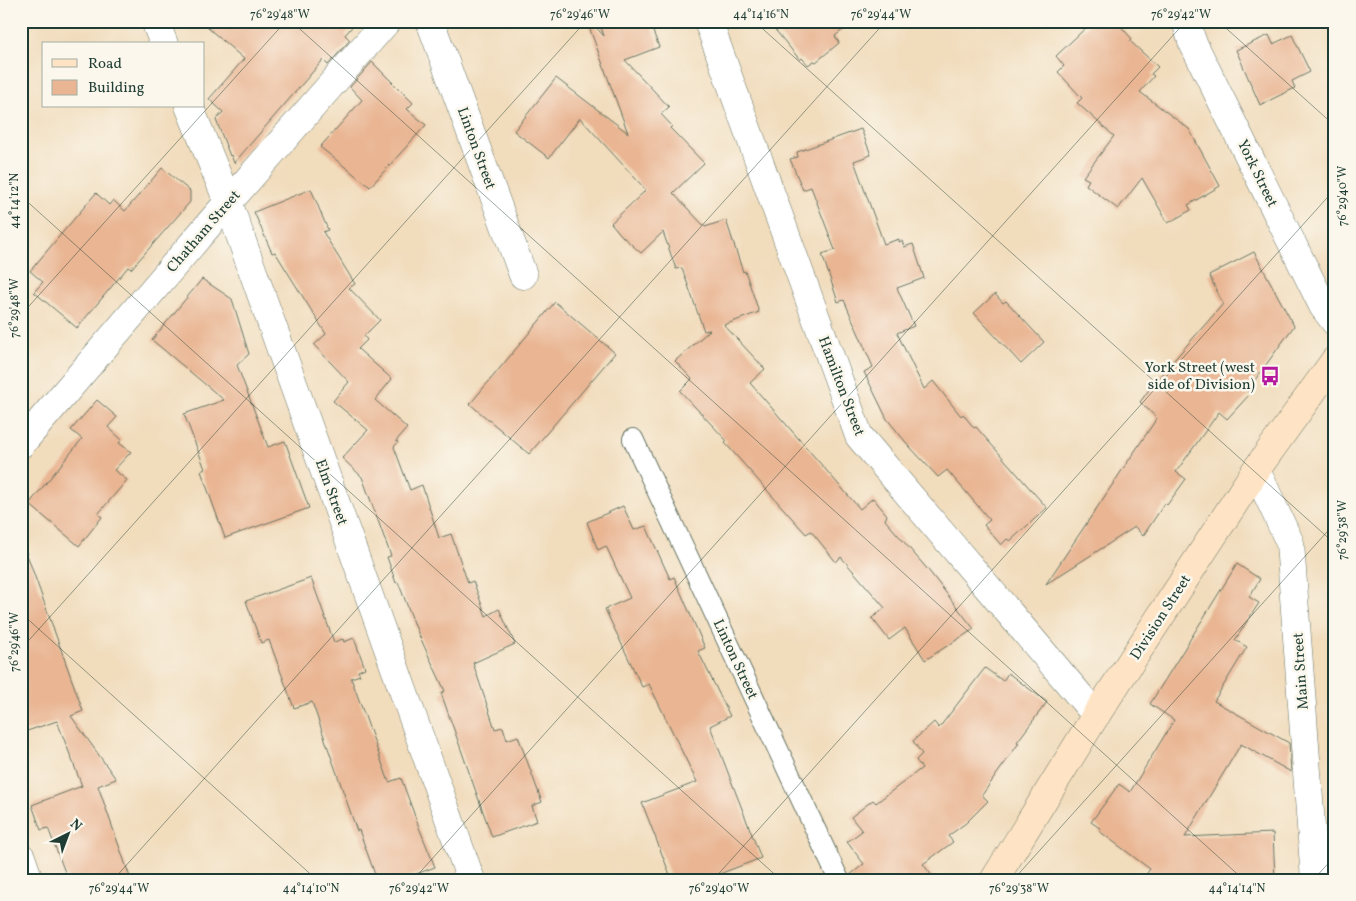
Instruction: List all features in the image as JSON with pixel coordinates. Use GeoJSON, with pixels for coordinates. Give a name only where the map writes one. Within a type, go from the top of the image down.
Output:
{"type":"FeatureCollection","features":[{"type":"Feature","properties":{"kind":"main road","name":"Division Street"},"geometry":{"type":"LineString","coordinates":[[994,880],[1096,715],[1256,470],[1335,360]]}},
{"type":"Feature","properties":{"kind":"street"},"geometry":{"type":"LineString","coordinates":[[155,21],[163,42]]}},
{"type":"Feature","properties":{"kind":"street","name":"Chatham Street"},"geometry":{"type":"LineString","coordinates":[[21,444],[386,21]]}},
{"type":"Feature","properties":{"kind":"street","name":"Linton Street"},"geometry":{"type":"LineString","coordinates":[[430,21],[523,276]]}},
{"type":"Feature","properties":{"kind":"street","name":"Hamilton Street"},"geometry":{"type":"LineString","coordinates":[[708,21],[858,436],[1096,715]]}},
{"type":"Feature","properties":{"kind":"street","name":"York Street"},"geometry":{"type":"LineString","coordinates":[[1186,21],[1192,41],[1318,297],[1335,322]]}},
{"type":"Feature","properties":{"kind":"street","name":"Elm Street"},"geometry":{"type":"LineString","coordinates":[[190,108],[228,202],[471,880]]}},
{"type":"Feature","properties":{"kind":"street","name":"Main Street"},"geometry":{"type":"LineString","coordinates":[[1256,470],[1290,543],[1315,880]]}},
{"type":"Feature","properties":{"kind":"street"},"geometry":{"type":"LineString","coordinates":[[21,857],[30,880]]}},
{"type":"Feature","properties":{"kind":"lane","name":"Linton Street"},"geometry":{"type":"LineString","coordinates":[[633,439],[839,880]]}},
{"type":"Feature","properties":{"kind":"building"},"geometry":{"type":"Polygon","coordinates":[[[200,21],[357,21],[345,35],[350,40],[328,65],[323,60],[234,163],[216,120],[223,112],[209,99],[244,59],[200,21]]]}},
{"type":"Feature","properties":{"kind":"building"},"geometry":{"type":"Polygon","coordinates":[[[587,21],[590,21],[604,36],[599,21],[649,21],[659,47],[625,60],[669,107],[661,114],[672,126],[670,128],[704,163],[673,193],[705,227],[726,220],[743,272],[745,271],[759,312],[724,325],[765,369],[750,383],[860,509],[873,498],[887,515],[885,520],[929,571],[974,629],[925,660],[905,628],[889,640],[872,618],[885,608],[841,557],[836,562],[811,531],[806,534],[725,443],[727,441],[680,391],[692,379],[675,361],[710,330],[704,331],[682,268],[676,269],[663,232],[641,253],[611,223],[646,190],[580,118],[549,158],[514,131],[556,78],[628,133],[587,21]]]}},
{"type":"Feature","properties":{"kind":"building"},"geometry":{"type":"Polygon","coordinates":[[[768,21],[854,21],[835,36],[839,43],[816,62],[814,61],[808,65],[802,58],[800,60],[768,21]]]}},
{"type":"Feature","properties":{"kind":"building"},"geometry":{"type":"Polygon","coordinates":[[[1093,21],[1116,21],[1132,39],[1130,41],[1158,67],[1151,74],[1154,76],[1140,92],[1189,129],[1220,186],[1188,205],[1191,210],[1168,223],[1142,178],[1118,209],[1086,185],[1089,180],[1083,177],[1114,136],[1077,103],[1082,98],[1058,72],[1064,66],[1056,56],[1093,21]]]}},
{"type":"Feature","properties":{"kind":"building"},"geometry":{"type":"Polygon","coordinates":[[[1269,35],[1273,44],[1292,35],[1310,72],[1292,81],[1295,88],[1260,105],[1236,50],[1269,35]]]}},
{"type":"Feature","properties":{"kind":"building"},"geometry":{"type":"Polygon","coordinates":[[[372,62],[413,103],[407,109],[426,125],[370,187],[320,147],[362,100],[350,87],[372,62]]]}},
{"type":"Feature","properties":{"kind":"building"},"geometry":{"type":"Polygon","coordinates":[[[861,129],[871,155],[854,161],[884,244],[899,239],[899,242],[902,241],[904,247],[913,244],[924,278],[897,288],[914,326],[897,333],[924,389],[933,381],[961,416],[963,414],[974,428],[976,427],[1047,508],[1010,541],[1007,539],[1001,545],[984,525],[990,520],[947,470],[938,477],[887,419],[864,372],[873,367],[844,300],[838,302],[822,254],[835,250],[811,187],[803,190],[790,159],[798,157],[797,152],[861,129]]]}},
{"type":"Feature","properties":{"kind":"building"},"geometry":{"type":"Polygon","coordinates":[[[162,168],[190,191],[190,202],[131,269],[128,267],[77,328],[34,292],[43,282],[30,271],[96,193],[109,205],[113,200],[125,211],[162,168]]]}},
{"type":"Feature","properties":{"kind":"building"},"geometry":{"type":"Polygon","coordinates":[[[311,189],[328,230],[323,232],[355,284],[349,288],[380,320],[364,336],[367,340],[358,349],[392,379],[375,400],[407,428],[396,441],[398,442],[394,447],[410,490],[422,485],[439,538],[451,534],[468,583],[473,581],[486,616],[499,609],[515,644],[473,663],[495,729],[503,727],[507,740],[518,736],[542,802],[532,806],[537,821],[492,837],[441,693],[445,691],[418,633],[398,582],[396,583],[387,557],[391,556],[362,477],[342,458],[368,430],[333,401],[349,382],[314,345],[326,334],[275,252],[272,253],[254,212],[311,189]]]}},
{"type":"Feature","properties":{"kind":"building"},"geometry":{"type":"Polygon","coordinates":[[[1254,252],[1294,326],[1247,391],[1250,394],[1227,419],[1219,412],[1176,472],[1186,479],[1167,505],[1165,503],[1143,536],[1135,527],[1046,584],[1157,418],[1140,402],[1154,383],[1223,304],[1209,275],[1254,252]]]}},
{"type":"Feature","properties":{"kind":"building"},"geometry":{"type":"Polygon","coordinates":[[[202,279],[232,299],[249,354],[237,365],[268,447],[285,441],[309,508],[225,538],[201,471],[205,469],[184,414],[224,400],[152,340],[202,279]]]}},
{"type":"Feature","properties":{"kind":"building"},"geometry":{"type":"Polygon","coordinates":[[[995,294],[1003,303],[1006,301],[1044,342],[1021,364],[974,313],[995,294]]]}},
{"type":"Feature","properties":{"kind":"building"},"geometry":{"type":"Polygon","coordinates":[[[555,302],[615,353],[529,454],[470,404],[555,302]]]}},
{"type":"Feature","properties":{"kind":"building"},"geometry":{"type":"Polygon","coordinates":[[[97,400],[117,417],[108,427],[122,440],[119,443],[131,452],[114,470],[127,480],[98,514],[102,517],[79,546],[29,504],[82,439],[71,430],[97,400]]]}},
{"type":"Feature","properties":{"kind":"building"},"geometry":{"type":"Polygon","coordinates":[[[623,506],[634,530],[646,526],[670,579],[674,577],[705,648],[698,651],[730,716],[710,726],[761,858],[704,880],[672,880],[642,803],[697,782],[649,684],[642,687],[605,609],[630,598],[606,546],[598,550],[587,522],[623,506]]]}},
{"type":"Feature","properties":{"kind":"building"},"geometry":{"type":"Polygon","coordinates":[[[25,549],[83,711],[71,716],[116,779],[98,786],[131,880],[68,880],[48,828],[41,830],[32,805],[82,786],[57,721],[21,733],[21,550],[25,549]]]}},
{"type":"Feature","properties":{"kind":"building"},"geometry":{"type":"Polygon","coordinates":[[[1237,564],[1260,579],[1249,597],[1259,603],[1235,640],[1247,647],[1214,701],[1289,743],[1291,772],[1241,744],[1185,837],[1273,833],[1275,880],[1142,880],[1150,869],[1099,831],[1101,829],[1091,822],[1119,784],[1130,792],[1174,720],[1150,704],[1237,564]]]}},
{"type":"Feature","properties":{"kind":"building"},"geometry":{"type":"Polygon","coordinates":[[[311,578],[334,642],[343,639],[344,642],[354,638],[365,668],[358,671],[360,675],[351,678],[389,782],[401,778],[435,867],[400,880],[377,880],[359,830],[357,831],[312,702],[294,708],[269,640],[261,643],[246,601],[311,578]]]}},
{"type":"Feature","properties":{"kind":"building"},"geometry":{"type":"Polygon","coordinates":[[[985,668],[1003,681],[1008,673],[1047,702],[1017,742],[1019,743],[982,795],[988,801],[966,823],[948,836],[953,842],[923,864],[935,880],[851,880],[850,875],[864,864],[847,842],[862,831],[851,817],[873,800],[876,803],[922,768],[916,760],[922,754],[913,741],[934,722],[939,728],[985,668]]]}},
{"type":"Feature","properties":{"kind":"place","name":"York Street (west side of Division)"},"geometry":{"type":"Point","coordinates":[1270,376]}}]}
